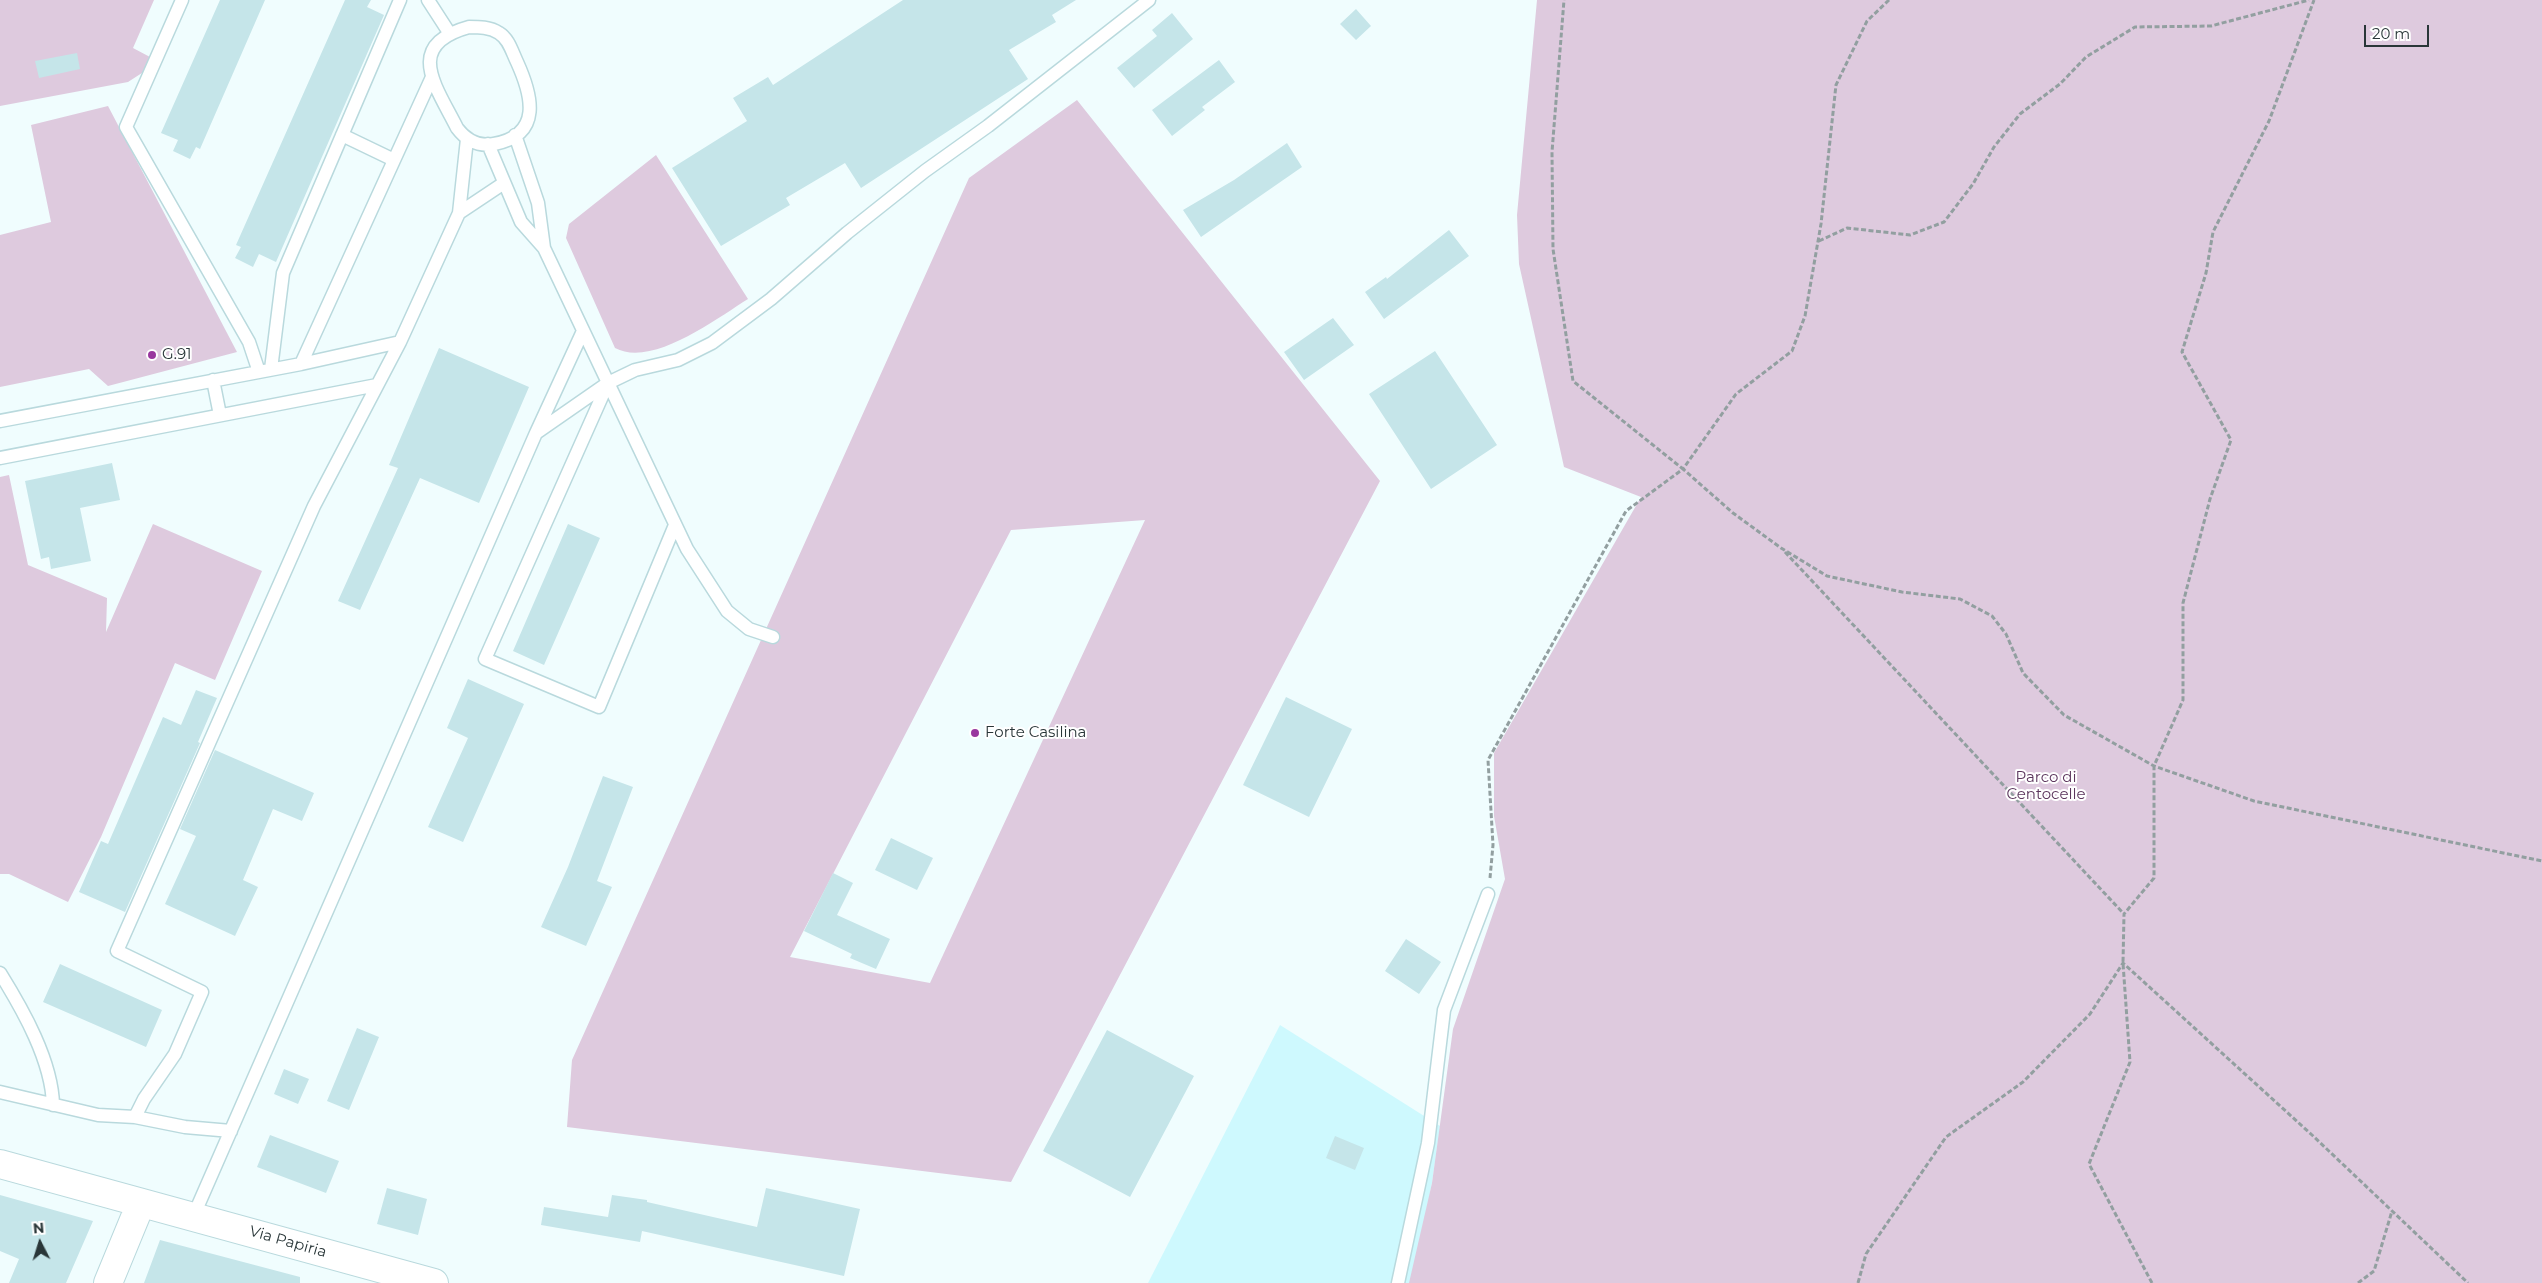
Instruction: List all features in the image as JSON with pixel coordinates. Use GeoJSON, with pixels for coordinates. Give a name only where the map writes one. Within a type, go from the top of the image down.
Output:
{"type":"FeatureCollection","features":[{"type":"Feature","properties":{"kind":"street","name":"Via Papiria"},"geometry":{"type":"LineString","coordinates":[[0,1164],[434,1283]]}},
{"type":"Feature","properties":{"kind":"street"},"geometry":{"type":"LineString","coordinates":[[108,1283],[141,1203]]}},
{"type":"Feature","properties":{"kind":"lane"},"geometry":{"type":"LineString","coordinates":[[182,0],[126,127],[265,371]]}},
{"type":"Feature","properties":{"kind":"lane"},"geometry":{"type":"LineString","coordinates":[[265,371],[283,273],[400,0]]}},
{"type":"Feature","properties":{"kind":"lane"},"geometry":{"type":"LineString","coordinates":[[428,0],[450,34]]}},
{"type":"Feature","properties":{"kind":"lane"},"geometry":{"type":"LineString","coordinates":[[536,433],[608,383],[635,370],[678,360],[712,342],[771,300],[847,233],[925,171],[988,126],[1149,0]]}},
{"type":"Feature","properties":{"kind":"lane"},"geometry":{"type":"LineString","coordinates":[[469,27],[480,27],[498,32],[508,42],[531,98],[527,123],[515,136],[504,141],[488,144],[467,139],[457,128],[432,77],[428,60],[430,52],[439,41],[450,34],[469,27]]}},
{"type":"Feature","properties":{"kind":"lane"},"geometry":{"type":"LineString","coordinates":[[301,364],[432,77]]}},
{"type":"Feature","properties":{"kind":"lane"},"geometry":{"type":"LineString","coordinates":[[342,135],[394,160]]}},
{"type":"Feature","properties":{"kind":"lane"},"geometry":{"type":"LineString","coordinates":[[515,136],[538,203],[544,248]]}},
{"type":"Feature","properties":{"kind":"lane"},"geometry":{"type":"LineString","coordinates":[[135,1117],[144,1099],[175,1054],[202,992],[117,951],[307,522],[400,342],[459,213],[467,139]]}},
{"type":"Feature","properties":{"kind":"lane"},"geometry":{"type":"LineString","coordinates":[[488,144],[521,222],[544,248],[687,549],[727,611],[749,629],[772,637]]}},
{"type":"Feature","properties":{"kind":"lane"},"geometry":{"type":"LineString","coordinates":[[459,213],[504,183]]}},
{"type":"Feature","properties":{"kind":"lane"},"geometry":{"type":"LineString","coordinates":[[194,1217],[536,433],[583,330]]}},
{"type":"Feature","properties":{"kind":"lane"},"geometry":{"type":"LineString","coordinates":[[0,421],[301,364],[400,342]]}},
{"type":"Feature","properties":{"kind":"lane"},"geometry":{"type":"LineString","coordinates":[[213,380],[220,415]]}},
{"type":"Feature","properties":{"kind":"lane"},"geometry":{"type":"LineString","coordinates":[[608,383],[485,660],[599,707],[675,524]]}},
{"type":"Feature","properties":{"kind":"lane"},"geometry":{"type":"LineString","coordinates":[[0,458],[377,385]]}},
{"type":"Feature","properties":{"kind":"lane"},"geometry":{"type":"LineString","coordinates":[[1398,1283],[1428,1143],[1444,1010],[1488,894]]}},
{"type":"Feature","properties":{"kind":"lane"},"geometry":{"type":"LineString","coordinates":[[0,973],[47,1064],[52,1086],[53,1105]]}},
{"type":"Feature","properties":{"kind":"lane"},"geometry":{"type":"LineString","coordinates":[[0,1092],[98,1115],[135,1117],[185,1127],[231,1131]]}},
{"type":"Feature","properties":{"kind":"path"},"geometry":{"type":"LineString","coordinates":[[1564,0],[1552,152],[1553,249],[1573,381],[1683,469],[1733,513],[1781,548],[1827,576],[1902,592],[1960,599],[1992,616],[2006,634],[2023,673],[2064,715],[2154,766],[2254,802],[2542,861]]}},
{"type":"Feature","properties":{"kind":"path"},"geometry":{"type":"LineString","coordinates":[[1488,894],[1494,846],[1488,760],[1626,511],[1683,469],[1736,394],[1792,351],[1805,316],[1818,241],[1836,86],[1867,21],[1889,0]]}},
{"type":"Feature","properties":{"kind":"path"},"geometry":{"type":"LineString","coordinates":[[1818,241],[1847,228],[1910,235],[1944,222],[1973,184],[1994,147],[2020,114],[2060,84],[2086,57],[2135,27],[2211,26],[2309,0]]}},
{"type":"Feature","properties":{"kind":"path"},"geometry":{"type":"LineString","coordinates":[[2152,1283],[2089,1164],[2130,1062],[2123,963],[2124,914],[2154,878],[2154,766],[2183,700],[2183,603],[2210,499],[2231,440],[2182,352],[2206,273],[2213,232],[2269,121],[2314,0]]}},
{"type":"Feature","properties":{"kind":"path"},"geometry":{"type":"LineString","coordinates":[[1781,548],[2124,914]]}},
{"type":"Feature","properties":{"kind":"path"},"geometry":{"type":"LineString","coordinates":[[2123,963],[2468,1283]]}},
{"type":"Feature","properties":{"kind":"path"},"geometry":{"type":"LineString","coordinates":[[1858,1283],[1866,1254],[1946,1137],[2023,1082],[2090,1014],[2123,963]]}},
{"type":"Feature","properties":{"kind":"path"},"geometry":{"type":"LineString","coordinates":[[2358,1283],[2374,1271],[2392,1211]]}},
{"type":"Feature","properties":{"kind":"shaded area"},"geometry":{"type":"Polygon","coordinates":[[[1280,1025],[1440,1126],[1432,1183],[1411,1283],[1148,1283],[1280,1025]]]}},
{"type":"Feature","properties":{"kind":"green space"},"geometry":{"type":"Polygon","coordinates":[[[0,0],[154,0],[133,48],[150,57],[145,71],[128,82],[0,106],[0,0]]]}},
{"type":"Feature","properties":{"kind":"green space","name":"Parco di Centocelle"},"geometry":{"type":"Polygon","coordinates":[[[1537,0],[2542,0],[2542,1283],[1409,1283],[1432,1183],[1453,1029],[1505,879],[1494,816],[1494,753],[1641,497],[1564,467],[1519,264],[1517,215],[1537,0]]]}},
{"type":"Feature","properties":{"kind":"green space"},"geometry":{"type":"Polygon","coordinates":[[[1077,100],[1380,481],[1011,1182],[567,1127],[572,1060],[969,178],[1077,100]],[[1145,520],[1011,530],[790,957],[930,983],[1145,520]]]}},
{"type":"Feature","properties":{"kind":"green space"},"geometry":{"type":"Polygon","coordinates":[[[108,106],[237,352],[108,386],[89,369],[0,387],[0,235],[51,222],[31,125],[108,106]]]}},
{"type":"Feature","properties":{"kind":"green space"},"geometry":{"type":"Polygon","coordinates":[[[656,155],[748,299],[702,329],[665,347],[647,352],[630,352],[615,348],[566,238],[569,224],[656,155]]]}},
{"type":"Feature","properties":{"kind":"green space"},"geometry":{"type":"Polygon","coordinates":[[[9,475],[28,565],[107,598],[106,632],[153,524],[262,571],[215,680],[175,663],[101,837],[68,902],[9,874],[0,874],[0,477],[9,475]]]}},
{"type":"Feature","properties":{"kind":"building"},"geometry":{"type":"Polygon","coordinates":[[[220,0],[265,0],[200,149],[196,147],[190,159],[173,151],[178,140],[161,133],[220,0]]]}},
{"type":"Feature","properties":{"kind":"building"},"geometry":{"type":"Polygon","coordinates":[[[345,0],[371,0],[367,7],[384,15],[276,262],[259,254],[253,267],[235,258],[241,247],[236,245],[345,0]]]}},
{"type":"Feature","properties":{"kind":"building"},"geometry":{"type":"Polygon","coordinates":[[[903,0],[1076,0],[1052,15],[1056,22],[1009,50],[1028,79],[861,188],[845,163],[786,198],[790,205],[721,246],[672,168],[747,121],[733,98],[768,77],[773,85],[903,0]]]}},
{"type":"Feature","properties":{"kind":"building"},"geometry":{"type":"Polygon","coordinates":[[[1356,9],[1371,26],[1356,40],[1340,24],[1356,9]]]}},
{"type":"Feature","properties":{"kind":"building"},"geometry":{"type":"Polygon","coordinates":[[[1172,13],[1193,39],[1134,88],[1117,68],[1157,36],[1152,30],[1172,13]]]}},
{"type":"Feature","properties":{"kind":"building"},"geometry":{"type":"Polygon","coordinates":[[[77,53],[80,69],[39,78],[35,61],[77,53]]]}},
{"type":"Feature","properties":{"kind":"building"},"geometry":{"type":"Polygon","coordinates":[[[1219,60],[1235,82],[1202,107],[1205,110],[1172,136],[1152,110],[1219,60]]]}},
{"type":"Feature","properties":{"kind":"building"},"geometry":{"type":"Polygon","coordinates":[[[1287,143],[1302,167],[1201,237],[1183,210],[1234,180],[1287,143]]]}},
{"type":"Feature","properties":{"kind":"building"},"geometry":{"type":"Polygon","coordinates":[[[1449,230],[1469,256],[1384,319],[1365,292],[1386,277],[1387,279],[1449,230]]]}},
{"type":"Feature","properties":{"kind":"building"},"geometry":{"type":"Polygon","coordinates":[[[1333,318],[1354,345],[1304,380],[1284,352],[1333,318]]]}},
{"type":"Feature","properties":{"kind":"building"},"geometry":{"type":"Polygon","coordinates":[[[439,348],[529,387],[479,503],[420,478],[360,610],[338,601],[398,468],[389,465],[439,348]]]}},
{"type":"Feature","properties":{"kind":"building"},"geometry":{"type":"Polygon","coordinates":[[[1435,351],[1497,445],[1431,489],[1369,394],[1435,351]]]}},
{"type":"Feature","properties":{"kind":"building"},"geometry":{"type":"Polygon","coordinates":[[[112,463],[120,500],[80,508],[91,561],[51,569],[49,557],[41,559],[25,481],[112,463]]]}},
{"type":"Feature","properties":{"kind":"building"},"geometry":{"type":"Polygon","coordinates":[[[568,524],[600,538],[544,665],[513,651],[568,524]]]}},
{"type":"Feature","properties":{"kind":"building"},"geometry":{"type":"Polygon","coordinates":[[[468,679],[524,704],[463,842],[428,827],[468,738],[447,728],[468,679]]]}},
{"type":"Feature","properties":{"kind":"building"},"geometry":{"type":"Polygon","coordinates":[[[196,690],[217,698],[198,742],[200,743],[125,912],[79,892],[101,841],[108,844],[163,717],[181,725],[196,690]]]}},
{"type":"Feature","properties":{"kind":"building"},"geometry":{"type":"Polygon","coordinates":[[[1286,697],[1352,729],[1309,817],[1243,785],[1286,697]]]}},
{"type":"Feature","properties":{"kind":"building"},"geometry":{"type":"Polygon","coordinates":[[[215,750],[314,793],[302,821],[273,809],[243,880],[258,887],[235,936],[165,904],[196,836],[180,829],[215,750]]]}},
{"type":"Feature","properties":{"kind":"building"},"geometry":{"type":"Polygon","coordinates":[[[603,776],[633,787],[597,881],[612,887],[586,946],[541,927],[568,867],[603,776]]]}},
{"type":"Feature","properties":{"kind":"building"},"geometry":{"type":"Polygon","coordinates":[[[891,838],[933,858],[917,890],[875,870],[891,838]]]}},
{"type":"Feature","properties":{"kind":"building"},"geometry":{"type":"Polygon","coordinates":[[[833,873],[853,883],[837,915],[890,939],[876,969],[850,958],[852,954],[804,931],[833,873]]]}},
{"type":"Feature","properties":{"kind":"building"},"geometry":{"type":"Polygon","coordinates":[[[1406,939],[1441,962],[1419,994],[1385,971],[1406,939]]]}},
{"type":"Feature","properties":{"kind":"building"},"geometry":{"type":"Polygon","coordinates":[[[60,964],[162,1010],[146,1047],[43,1002],[60,964]]]}},
{"type":"Feature","properties":{"kind":"building"},"geometry":{"type":"Polygon","coordinates":[[[357,1028],[379,1037],[349,1110],[327,1101],[357,1028]]]}},
{"type":"Feature","properties":{"kind":"building"},"geometry":{"type":"Polygon","coordinates":[[[1107,1030],[1194,1076],[1130,1197],[1043,1151],[1107,1030]]]}},
{"type":"Feature","properties":{"kind":"building"},"geometry":{"type":"Polygon","coordinates":[[[284,1069],[309,1079],[298,1104],[274,1094],[284,1069]]]}},
{"type":"Feature","properties":{"kind":"building"},"geometry":{"type":"Polygon","coordinates":[[[270,1135],[339,1161],[326,1193],[257,1167],[270,1135]]]}},
{"type":"Feature","properties":{"kind":"building"},"geometry":{"type":"Polygon","coordinates":[[[1335,1136],[1364,1148],[1355,1170],[1326,1158],[1335,1136]]]}},
{"type":"Feature","properties":{"kind":"building"},"geometry":{"type":"Polygon","coordinates":[[[387,1188],[427,1199],[418,1235],[377,1224],[387,1188]]]}},
{"type":"Feature","properties":{"kind":"building"},"geometry":{"type":"Polygon","coordinates":[[[766,1188],[860,1209],[844,1276],[642,1231],[640,1242],[541,1225],[544,1207],[608,1217],[612,1195],[647,1200],[647,1202],[757,1227],[766,1188]]]}},
{"type":"Feature","properties":{"kind":"building"},"geometry":{"type":"Polygon","coordinates":[[[0,1195],[93,1221],[66,1283],[9,1283],[19,1259],[0,1251],[0,1195]]]}},
{"type":"Feature","properties":{"kind":"building"},"geometry":{"type":"Polygon","coordinates":[[[160,1240],[300,1277],[300,1283],[144,1283],[160,1240]]]}},
{"type":"Feature","properties":{"kind":"place","name":"G.91"},"geometry":{"type":"Point","coordinates":[152,355]}},
{"type":"Feature","properties":{"kind":"place","name":"Forte Casilina"},"geometry":{"type":"Point","coordinates":[975,733]}}]}
